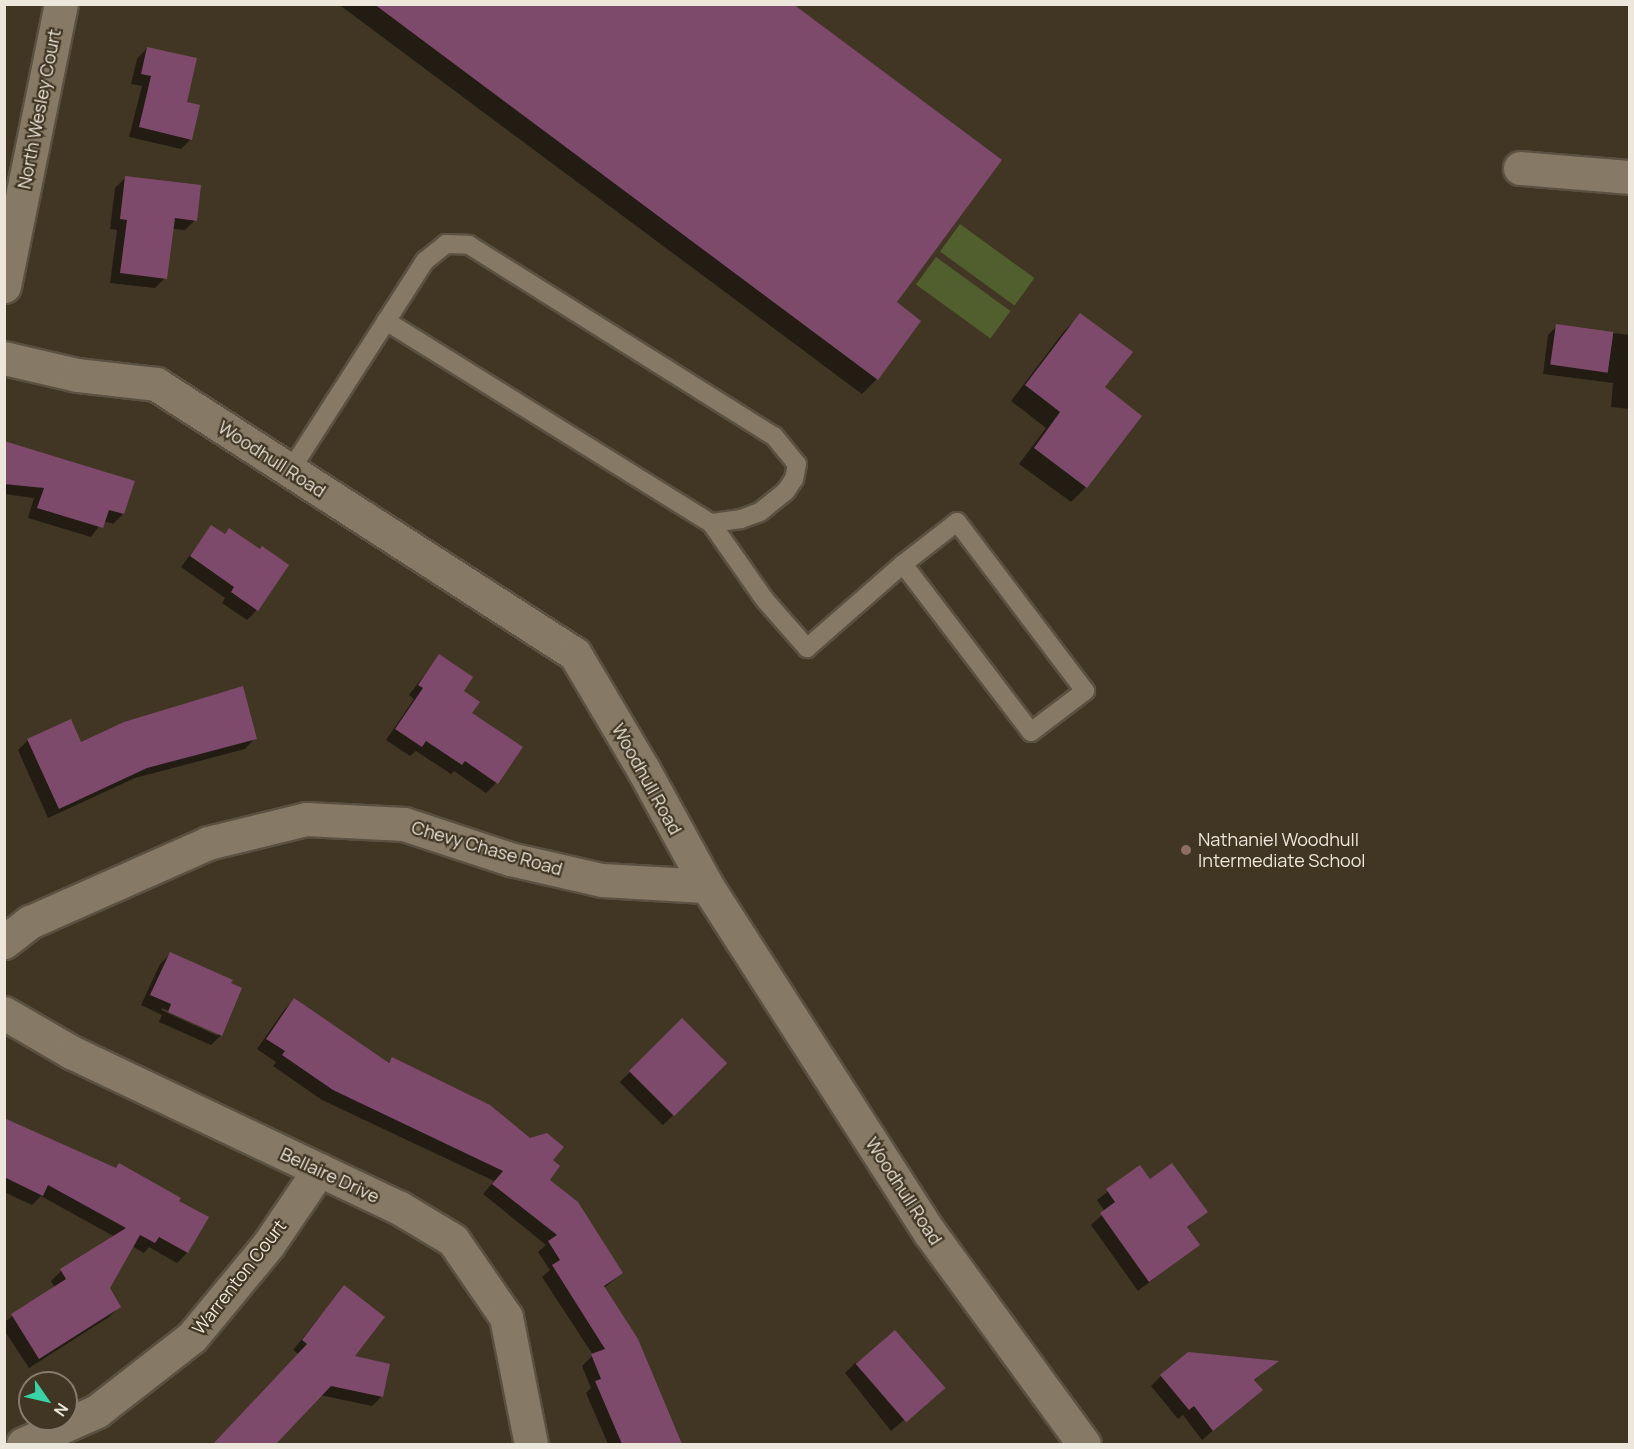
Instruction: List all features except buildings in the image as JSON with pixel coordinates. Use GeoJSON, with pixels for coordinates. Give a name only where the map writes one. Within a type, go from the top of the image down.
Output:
{"type":"FeatureCollection","features":[{"type":"Feature","properties":{"kind":"street","name":"North Wesley Court"},"geometry":{"type":"LineString","coordinates":[[4,286],[61,4]]}},
{"type":"Feature","properties":{"kind":"street"},"geometry":{"type":"LineString","coordinates":[[1520,168],[1629,177]]}},
{"type":"Feature","properties":{"kind":"street","name":"Woodhull Road"},"geometry":{"type":"LineString","coordinates":[[4,358],[77,375],[156,384],[575,654],[643,769],[706,886],[930,1233],[1084,1444]]}},
{"type":"Feature","properties":{"kind":"street","name":"Chevy Chase Road"},"geometry":{"type":"LineString","coordinates":[[4,942],[30,922],[208,843],[306,819],[404,824],[510,859],[602,880],[706,886]]}},
{"type":"Feature","properties":{"kind":"street","name":"Bellaire Drive"},"geometry":{"type":"LineString","coordinates":[[4,1014],[71,1052],[398,1207],[453,1240],[506,1317],[531,1444]]}},
{"type":"Feature","properties":{"kind":"street","name":"Warrenton Court"},"geometry":{"type":"LineString","coordinates":[[23,1444],[97,1411],[192,1337],[268,1245],[319,1170]]}},
{"type":"Feature","properties":{"kind":"lane"},"geometry":{"type":"LineString","coordinates":[[290,471],[425,261],[446,244],[470,245],[774,436],[797,464],[794,479],[786,491],[760,512],[741,519],[711,523]]}},
{"type":"Feature","properties":{"kind":"lane"},"geometry":{"type":"LineString","coordinates":[[386,321],[711,523],[765,600],[807,648],[903,564],[957,522],[1085,691],[1030,732],[903,564]]}},
{"type":"Feature","properties":{"kind":"green space"},"geometry":{"type":"Polygon","coordinates":[[[960,224],[1034,278],[1014,306],[940,252],[960,224]]]}},
{"type":"Feature","properties":{"kind":"green space"},"geometry":{"type":"Polygon","coordinates":[[[936,257],[1010,311],[990,339],[916,285],[936,257]]]}},
{"type":"Feature","properties":{"kind":"place","name":"Nathaniel Woodhull Intermediate School"},"geometry":{"type":"Point","coordinates":[1186,850]}}]}
